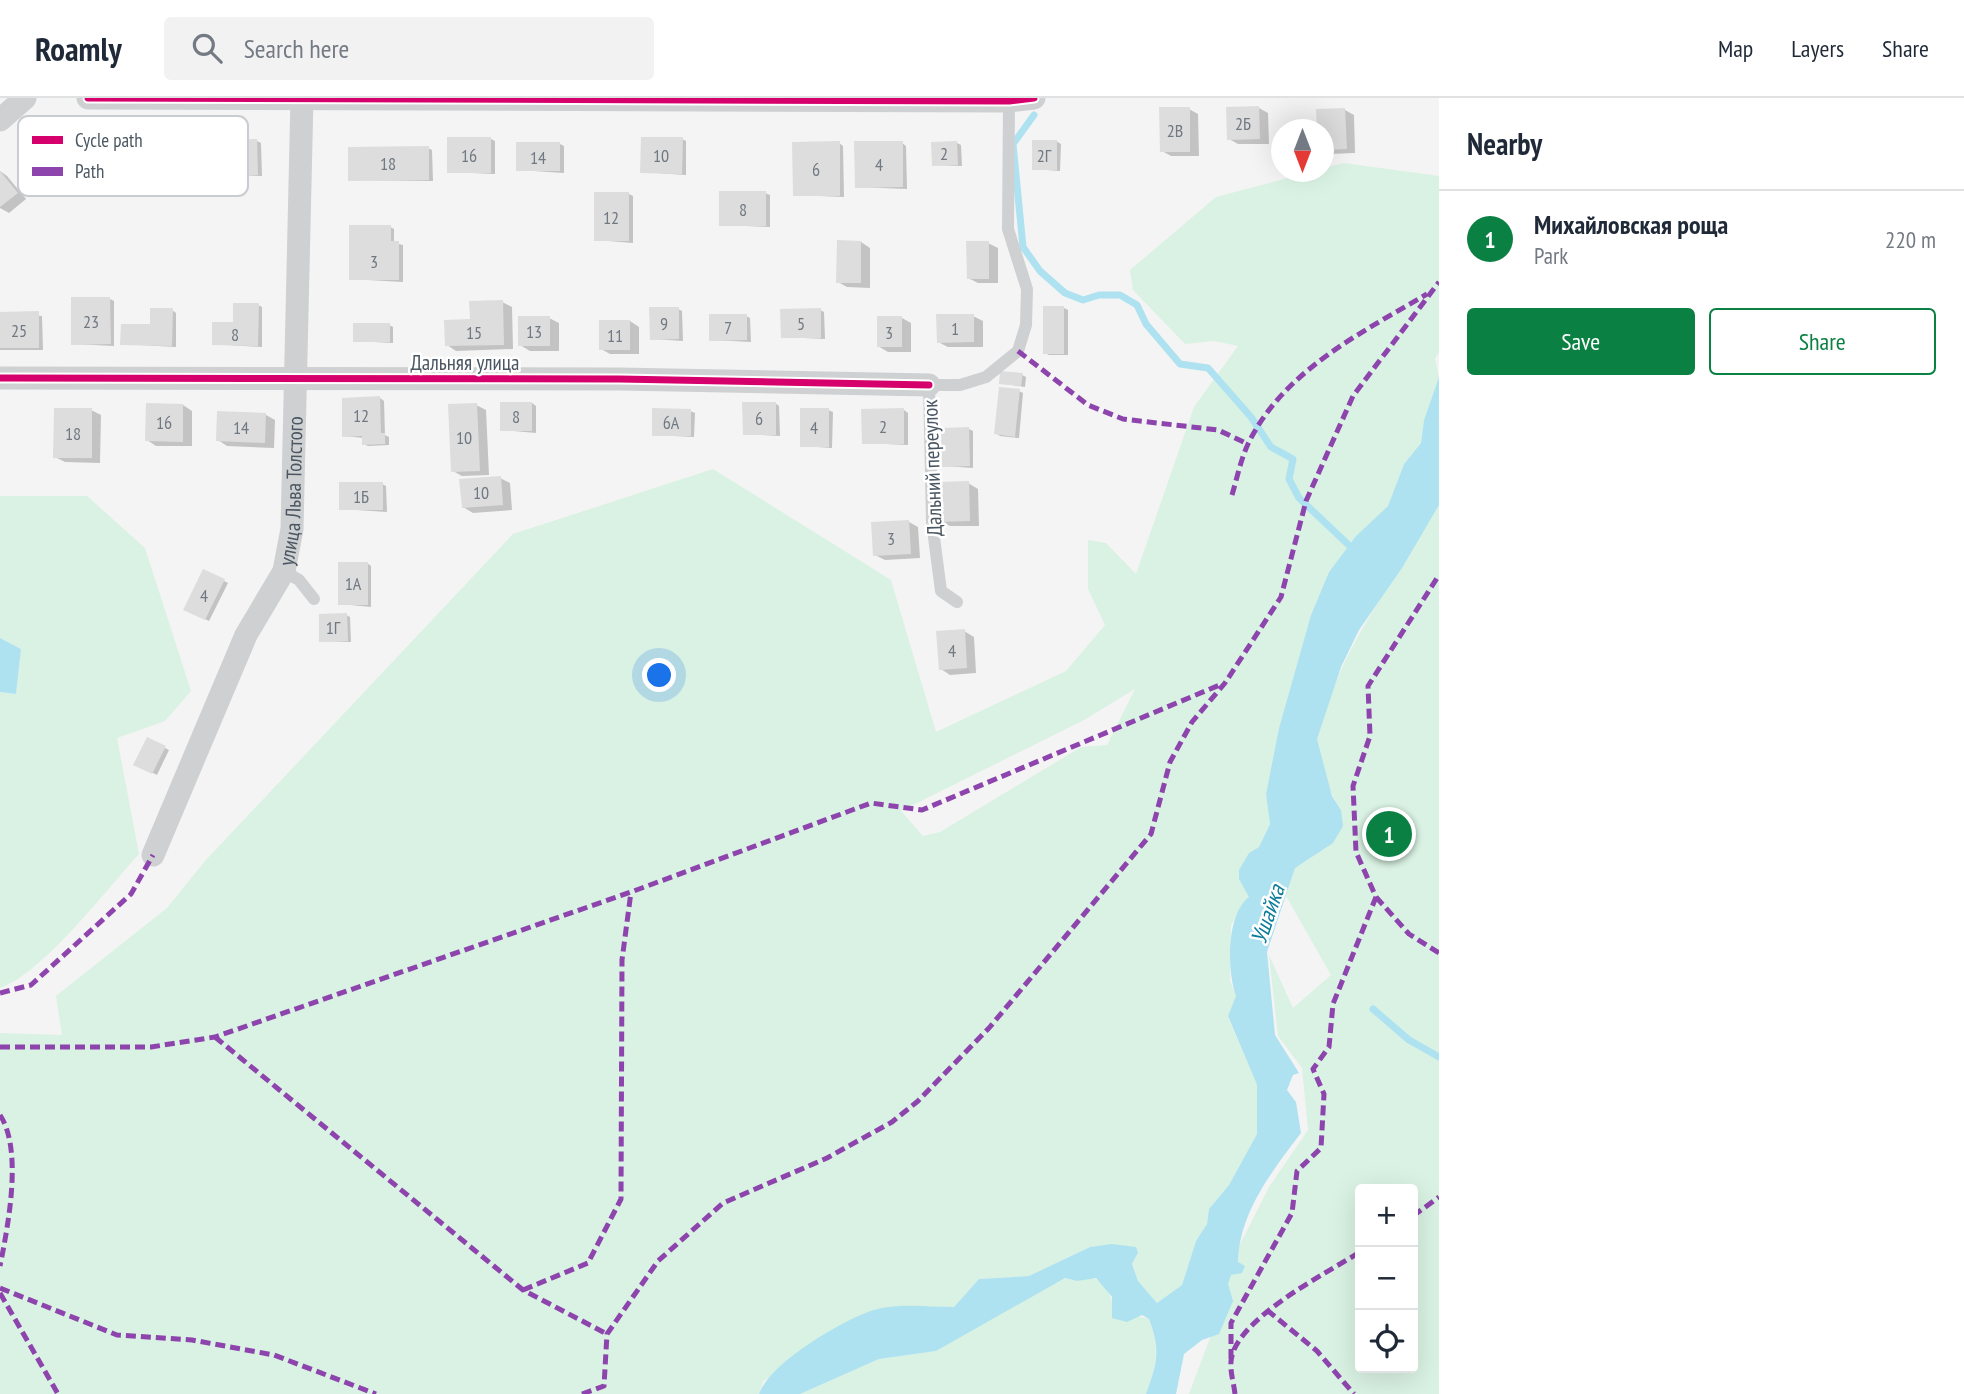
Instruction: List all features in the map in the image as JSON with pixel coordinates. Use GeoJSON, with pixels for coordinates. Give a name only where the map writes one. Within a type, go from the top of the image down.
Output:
{"type":"FeatureCollection","features":[{"type":"Feature","properties":{"kind":"street"},"geometry":{"type":"LineString","coordinates":[[0,120],[25,98]]}},
{"type":"Feature","properties":{"kind":"street"},"geometry":{"type":"LineString","coordinates":[[89,98],[1009,102],[1034,98]]}},
{"type":"Feature","properties":{"kind":"street","name":"улица Льва Толстого"},"geometry":{"type":"LineString","coordinates":[[153,855],[246,635],[284,571],[292,529],[302,99]]}},
{"type":"Feature","properties":{"kind":"street","name":"Дальняя улица"},"geometry":{"type":"LineString","coordinates":[[0,378],[620,379],[929,385]]}},
{"type":"Feature","properties":{"kind":"lane","name":"Дальний переулок"},"geometry":{"type":"LineString","coordinates":[[957,602],[941,591],[932,522],[929,385],[960,385],[986,377],[1018,351],[1026,325],[1027,289],[1008,229],[1009,102]]}},
{"type":"Feature","properties":{"kind":"lane"},"geometry":{"type":"LineString","coordinates":[[284,571],[299,580],[314,599]]}},
{"type":"Feature","properties":{"kind":"green space"},"geometry":{"type":"Polygon","coordinates":[[[1344,163],[1439,176],[1439,353],[1435,358],[1439,377],[1424,420],[1421,443],[1404,464],[1388,506],[1356,536],[1329,572],[1311,615],[1279,728],[1266,794],[1270,824],[1259,847],[1249,853],[1249,897],[1231,925],[1230,981],[1236,996],[1228,1017],[1257,1085],[1257,1134],[1229,1185],[1209,1209],[1207,1224],[1196,1241],[1182,1285],[1157,1303],[1138,1281],[1132,1264],[1138,1254],[1090,1247],[1029,1276],[979,1279],[954,1307],[895,1307],[763,1381],[759,1394],[0,1394],[0,1033],[62,1035],[56,996],[167,908],[205,861],[513,534],[713,469],[891,580],[936,732],[1066,671],[1105,625],[1088,589],[1088,540],[1106,543],[1136,574],[1194,407],[1238,346],[1214,341],[1185,344],[1133,290],[1130,270],[1216,197],[1273,182],[1334,182],[1334,166],[1344,163]],[[1135,689],[1084,720],[901,811],[923,836],[940,832],[1081,747],[1107,745],[1135,689]]]}},
{"type":"Feature","properties":{"kind":"green space"},"geometry":{"type":"Polygon","coordinates":[[[0,496],[87,496],[145,548],[191,691],[165,721],[117,738],[139,854],[54,949],[17,980],[0,988],[0,692],[16,694],[21,649],[0,638],[0,496]]]}},
{"type":"Feature","properties":{"kind":"green space"},"geometry":{"type":"Polygon","coordinates":[[[1439,505],[1439,1394],[1189,1394],[1226,1295],[1222,1280],[1269,1187],[1308,1130],[1302,1068],[1278,1036],[1269,955],[1293,1008],[1331,975],[1286,896],[1295,867],[1311,858],[1341,810],[1321,767],[1317,749],[1319,725],[1352,648],[1439,505]]]}},
{"type":"Feature","properties":{"kind":"green space"},"geometry":{"type":"Polygon","coordinates":[[[1091,1277],[1107,1290],[1114,1310],[1149,1319],[1156,1357],[1146,1394],[800,1394],[879,1359],[936,1351],[1037,1291],[1065,1278],[1077,1281],[1091,1277]]]}},
{"type":"Feature","properties":{"kind":"water","name":"Ушайка"},"geometry":{"type":"Polygon","coordinates":[[[1439,377],[1439,505],[1402,568],[1359,630],[1341,667],[1317,739],[1332,796],[1341,810],[1343,826],[1333,843],[1295,868],[1267,952],[1275,1035],[1299,1073],[1293,1075],[1287,1090],[1296,1102],[1301,1133],[1259,1193],[1244,1227],[1238,1262],[1245,1266],[1242,1273],[1231,1275],[1228,1284],[1233,1301],[1219,1334],[1202,1340],[1184,1354],[1176,1394],[1146,1394],[1156,1357],[1149,1319],[1142,1315],[1127,1322],[1112,1318],[1112,1297],[1096,1278],[1077,1281],[1065,1278],[936,1351],[879,1359],[800,1394],[759,1394],[765,1382],[790,1358],[855,1317],[889,1307],[954,1307],[979,1279],[1029,1276],[1090,1247],[1112,1244],[1136,1247],[1138,1253],[1132,1264],[1138,1281],[1157,1303],[1182,1285],[1196,1241],[1207,1224],[1209,1209],[1229,1185],[1257,1134],[1257,1085],[1228,1016],[1236,996],[1231,973],[1230,944],[1236,916],[1249,897],[1239,879],[1239,870],[1249,853],[1259,847],[1270,824],[1266,794],[1279,728],[1311,615],[1329,572],[1356,536],[1388,506],[1404,464],[1421,443],[1424,420],[1439,377]]]}},
{"type":"Feature","properties":{"kind":"water"},"geometry":{"type":"Polygon","coordinates":[[[0,638],[21,649],[16,694],[0,692],[0,638]]]}},
{"type":"Feature","properties":{"kind":"building"},"geometry":{"type":"Polygon","coordinates":[[[1259,106],[1260,139],[1227,140],[1226,107],[1259,106]]]}},
{"type":"Feature","properties":{"kind":"building"},"geometry":{"type":"Polygon","coordinates":[[[1159,107],[1190,107],[1190,152],[1160,152],[1159,107]]]}},
{"type":"Feature","properties":{"kind":"building"},"geometry":{"type":"Polygon","coordinates":[[[1345,108],[1347,149],[1334,150],[1334,119],[1316,119],[1316,109],[1345,108]]]}},
{"type":"Feature","properties":{"kind":"building"},"geometry":{"type":"Polygon","coordinates":[[[447,137],[491,137],[491,173],[447,173],[447,137]]]}},
{"type":"Feature","properties":{"kind":"building"},"geometry":{"type":"Polygon","coordinates":[[[641,137],[683,137],[682,174],[640,173],[641,137]]]}},
{"type":"Feature","properties":{"kind":"building"},"geometry":{"type":"Polygon","coordinates":[[[248,139],[257,139],[258,175],[248,175],[248,139]]]}},
{"type":"Feature","properties":{"kind":"building"},"geometry":{"type":"Polygon","coordinates":[[[1032,140],[1057,140],[1057,170],[1032,170],[1032,140]]]}},
{"type":"Feature","properties":{"kind":"building"},"geometry":{"type":"Polygon","coordinates":[[[840,141],[840,196],[793,196],[792,142],[840,141]]]}},
{"type":"Feature","properties":{"kind":"building"},"geometry":{"type":"Polygon","coordinates":[[[854,141],[903,141],[903,187],[855,188],[854,141]]]}},
{"type":"Feature","properties":{"kind":"building"},"geometry":{"type":"Polygon","coordinates":[[[957,141],[958,165],[932,166],[931,142],[957,141]]]}},
{"type":"Feature","properties":{"kind":"building"},"geometry":{"type":"Polygon","coordinates":[[[516,142],[560,142],[560,171],[516,171],[516,142]]]}},
{"type":"Feature","properties":{"kind":"building"},"geometry":{"type":"Polygon","coordinates":[[[429,146],[429,180],[348,181],[348,147],[429,146]]]}},
{"type":"Feature","properties":{"kind":"building"},"geometry":{"type":"Polygon","coordinates":[[[0,171],[18,193],[0,207],[0,171]]]}},
{"type":"Feature","properties":{"kind":"building"},"geometry":{"type":"Polygon","coordinates":[[[719,191],[766,191],[766,226],[719,226],[719,191]]]}},
{"type":"Feature","properties":{"kind":"building"},"geometry":{"type":"Polygon","coordinates":[[[594,192],[629,192],[629,241],[594,241],[594,192]]]}},
{"type":"Feature","properties":{"kind":"building"},"geometry":{"type":"Polygon","coordinates":[[[349,225],[391,225],[391,241],[399,241],[399,280],[349,280],[349,225]]]}},
{"type":"Feature","properties":{"kind":"building"},"geometry":{"type":"Polygon","coordinates":[[[837,240],[861,241],[861,283],[836,283],[837,240]]]}},
{"type":"Feature","properties":{"kind":"building"},"geometry":{"type":"Polygon","coordinates":[[[966,241],[989,241],[989,279],[967,279],[966,241]]]}},
{"type":"Feature","properties":{"kind":"building"},"geometry":{"type":"Polygon","coordinates":[[[71,297],[110,297],[111,344],[71,345],[71,297]]]}},
{"type":"Feature","properties":{"kind":"building"},"geometry":{"type":"Polygon","coordinates":[[[503,300],[504,345],[445,346],[444,320],[470,319],[469,301],[503,300]]]}},
{"type":"Feature","properties":{"kind":"building"},"geometry":{"type":"Polygon","coordinates":[[[233,303],[259,303],[258,346],[212,345],[212,322],[233,322],[233,303]]]}},
{"type":"Feature","properties":{"kind":"building"},"geometry":{"type":"Polygon","coordinates":[[[1043,306],[1064,306],[1064,354],[1043,354],[1043,306]]]}},
{"type":"Feature","properties":{"kind":"building"},"geometry":{"type":"Polygon","coordinates":[[[649,307],[679,307],[679,339],[650,340],[649,307]]]}},
{"type":"Feature","properties":{"kind":"building"},"geometry":{"type":"Polygon","coordinates":[[[150,308],[173,308],[172,346],[120,345],[121,324],[150,324],[150,308]]]}},
{"type":"Feature","properties":{"kind":"building"},"geometry":{"type":"Polygon","coordinates":[[[821,308],[821,338],[781,338],[780,309],[821,308]]]}},
{"type":"Feature","properties":{"kind":"building"},"geometry":{"type":"Polygon","coordinates":[[[39,311],[39,348],[0,348],[0,312],[39,311]]]}},
{"type":"Feature","properties":{"kind":"building"},"geometry":{"type":"Polygon","coordinates":[[[709,314],[747,314],[747,340],[709,341],[709,314]]]}},
{"type":"Feature","properties":{"kind":"building"},"geometry":{"type":"Polygon","coordinates":[[[936,314],[974,314],[974,342],[937,343],[936,314]]]}},
{"type":"Feature","properties":{"kind":"building"},"geometry":{"type":"Polygon","coordinates":[[[518,316],[550,316],[550,346],[518,346],[518,316]]]}},
{"type":"Feature","properties":{"kind":"building"},"geometry":{"type":"Polygon","coordinates":[[[877,316],[902,316],[902,347],[877,347],[877,316]]]}},
{"type":"Feature","properties":{"kind":"building"},"geometry":{"type":"Polygon","coordinates":[[[599,320],[630,320],[630,350],[599,350],[599,320]]]}},
{"type":"Feature","properties":{"kind":"building"},"geometry":{"type":"Polygon","coordinates":[[[353,323],[390,323],[390,342],[353,342],[353,323]]]}},
{"type":"Feature","properties":{"kind":"building"},"geometry":{"type":"Polygon","coordinates":[[[1000,371],[1023,373],[1021,386],[999,384],[1000,371]]]}},
{"type":"Feature","properties":{"kind":"building"},"geometry":{"type":"Polygon","coordinates":[[[999,387],[1020,389],[1015,437],[994,434],[999,387]]]}},
{"type":"Feature","properties":{"kind":"building"},"geometry":{"type":"Polygon","coordinates":[[[380,396],[381,433],[385,433],[385,444],[362,445],[362,436],[342,437],[342,398],[380,396]]]}},
{"type":"Feature","properties":{"kind":"building"},"geometry":{"type":"Polygon","coordinates":[[[500,402],[532,402],[532,431],[500,431],[500,402]]]}},
{"type":"Feature","properties":{"kind":"building"},"geometry":{"type":"Polygon","coordinates":[[[742,402],[776,402],[776,435],[743,435],[742,402]]]}},
{"type":"Feature","properties":{"kind":"building"},"geometry":{"type":"Polygon","coordinates":[[[146,403],[183,404],[183,442],[145,441],[146,403]]]}},
{"type":"Feature","properties":{"kind":"building"},"geometry":{"type":"Polygon","coordinates":[[[477,403],[480,471],[451,472],[448,404],[477,403]]]}},
{"type":"Feature","properties":{"kind":"building"},"geometry":{"type":"Polygon","coordinates":[[[54,408],[92,408],[92,458],[53,458],[54,408]]]}},
{"type":"Feature","properties":{"kind":"building"},"geometry":{"type":"Polygon","coordinates":[[[652,408],[691,409],[691,436],[652,436],[652,408]]]}},
{"type":"Feature","properties":{"kind":"building"},"geometry":{"type":"Polygon","coordinates":[[[800,408],[829,408],[829,447],[800,447],[800,408]]]}},
{"type":"Feature","properties":{"kind":"building"},"geometry":{"type":"Polygon","coordinates":[[[904,408],[904,444],[862,444],[861,409],[904,408]]]}},
{"type":"Feature","properties":{"kind":"building"},"geometry":{"type":"Polygon","coordinates":[[[217,411],[266,413],[265,443],[216,441],[217,411]]]}},
{"type":"Feature","properties":{"kind":"building"},"geometry":{"type":"Polygon","coordinates":[[[969,427],[970,466],[942,467],[941,428],[969,427]]]}},
{"type":"Feature","properties":{"kind":"building"},"geometry":{"type":"Polygon","coordinates":[[[501,476],[503,505],[462,508],[459,479],[501,476]]]}},
{"type":"Feature","properties":{"kind":"building"},"geometry":{"type":"Polygon","coordinates":[[[969,481],[970,521],[939,522],[938,482],[969,481]]]}},
{"type":"Feature","properties":{"kind":"building"},"geometry":{"type":"Polygon","coordinates":[[[339,482],[383,482],[383,510],[339,510],[339,482]]]}},
{"type":"Feature","properties":{"kind":"building"},"geometry":{"type":"Polygon","coordinates":[[[909,520],[911,554],[873,556],[871,522],[909,520]]]}},
{"type":"Feature","properties":{"kind":"building"},"geometry":{"type":"Polygon","coordinates":[[[338,562],[368,562],[368,605],[338,605],[338,562]]]}},
{"type":"Feature","properties":{"kind":"building"},"geometry":{"type":"Polygon","coordinates":[[[203,569],[225,579],[205,620],[183,610],[203,569]]]}},
{"type":"Feature","properties":{"kind":"building"},"geometry":{"type":"Polygon","coordinates":[[[347,613],[348,641],[319,642],[319,614],[347,613]]]}},
{"type":"Feature","properties":{"kind":"building"},"geometry":{"type":"Polygon","coordinates":[[[965,629],[967,668],[939,670],[936,631],[965,629]]]}},
{"type":"Feature","properties":{"kind":"building"},"geometry":{"type":"Polygon","coordinates":[[[147,737],[166,746],[152,774],[133,765],[147,737]]]}},
{"type":"Feature","properties":{"kind":"waterway"},"geometry":{"type":"LineString","coordinates":[[1034,115],[1013,144],[1023,247],[1040,271],[1065,293],[1083,300],[1099,295],[1120,295],[1137,305],[1146,324],[1180,364],[1208,368],[1251,417],[1271,447],[1293,459],[1289,479],[1299,498],[1354,550]]}},
{"type":"Feature","properties":{"kind":"waterway"},"geometry":{"type":"LineString","coordinates":[[1373,1009],[1409,1040],[1439,1057]]}},
{"type":"Feature","properties":{"kind":"marked path"},"geometry":{"type":"LineString","coordinates":[[582,1394],[604,1386],[607,1334],[658,1261],[723,1203],[827,1158],[892,1122],[918,1101],[989,1028],[1151,834],[1170,762],[1192,722],[1225,683],[1281,597],[1306,501],[1353,396],[1439,282]]}},
{"type":"Feature","properties":{"kind":"marked path"},"geometry":{"type":"LineString","coordinates":[[1232,495],[1248,444],[1281,395],[1326,356],[1427,294]]}},
{"type":"Feature","properties":{"kind":"marked path"},"geometry":{"type":"LineString","coordinates":[[1018,351],[1088,405],[1123,419],[1218,430],[1248,444]]}},
{"type":"Feature","properties":{"kind":"marked path"},"geometry":{"type":"LineString","coordinates":[[1231,1359],[1231,1323],[1292,1213],[1297,1171],[1321,1148],[1324,1094],[1313,1069],[1329,1047],[1333,1004],[1376,897],[1356,852],[1353,786],[1370,736],[1368,686],[1439,575]]}},
{"type":"Feature","properties":{"kind":"marked path"},"geometry":{"type":"LineString","coordinates":[[0,1047],[151,1047],[215,1037],[631,892],[871,803],[922,810],[1222,684]]}},
{"type":"Feature","properties":{"kind":"marked path"},"geometry":{"type":"LineString","coordinates":[[0,993],[31,985],[131,894],[153,855]]}},
{"type":"Feature","properties":{"kind":"marked path"},"geometry":{"type":"LineString","coordinates":[[523,1290],[588,1263],[621,1199],[622,960],[631,892]]}},
{"type":"Feature","properties":{"kind":"marked path"},"geometry":{"type":"LineString","coordinates":[[1376,897],[1409,934],[1439,953]]}},
{"type":"Feature","properties":{"kind":"marked path"},"geometry":{"type":"LineString","coordinates":[[215,1037],[523,1290],[607,1334]]}},
{"type":"Feature","properties":{"kind":"marked path"},"geometry":{"type":"LineString","coordinates":[[0,1115],[7,1130],[12,1168],[10,1210],[0,1266]]}},
{"type":"Feature","properties":{"kind":"marked path"},"geometry":{"type":"LineString","coordinates":[[1418,1212],[1439,1197]]}},
{"type":"Feature","properties":{"kind":"marked path"},"geometry":{"type":"LineString","coordinates":[[1235,1394],[1231,1362],[1236,1346],[1247,1330],[1284,1299],[1355,1255]]}},
{"type":"Feature","properties":{"kind":"marked path"},"geometry":{"type":"LineString","coordinates":[[0,1288],[117,1335],[192,1340],[274,1355],[376,1394]]}},
{"type":"Feature","properties":{"kind":"marked path"},"geometry":{"type":"LineString","coordinates":[[0,1293],[58,1394]]}},
{"type":"Feature","properties":{"kind":"marked path"},"geometry":{"type":"LineString","coordinates":[[1267,1310],[1317,1351],[1354,1394]]}},
{"type":"Feature","properties":{"kind":"cycle path"},"geometry":{"type":"LineString","coordinates":[[88,98],[1009,101],[1034,98]]}},
{"type":"Feature","properties":{"kind":"cycle path"},"geometry":{"type":"LineString","coordinates":[[0,378],[620,379],[929,385]]}},
{"type":"Feature","properties":{"kind":"place","name":"Михайловская роща"},"geometry":{"type":"Point","coordinates":[1389,834]}}]}
